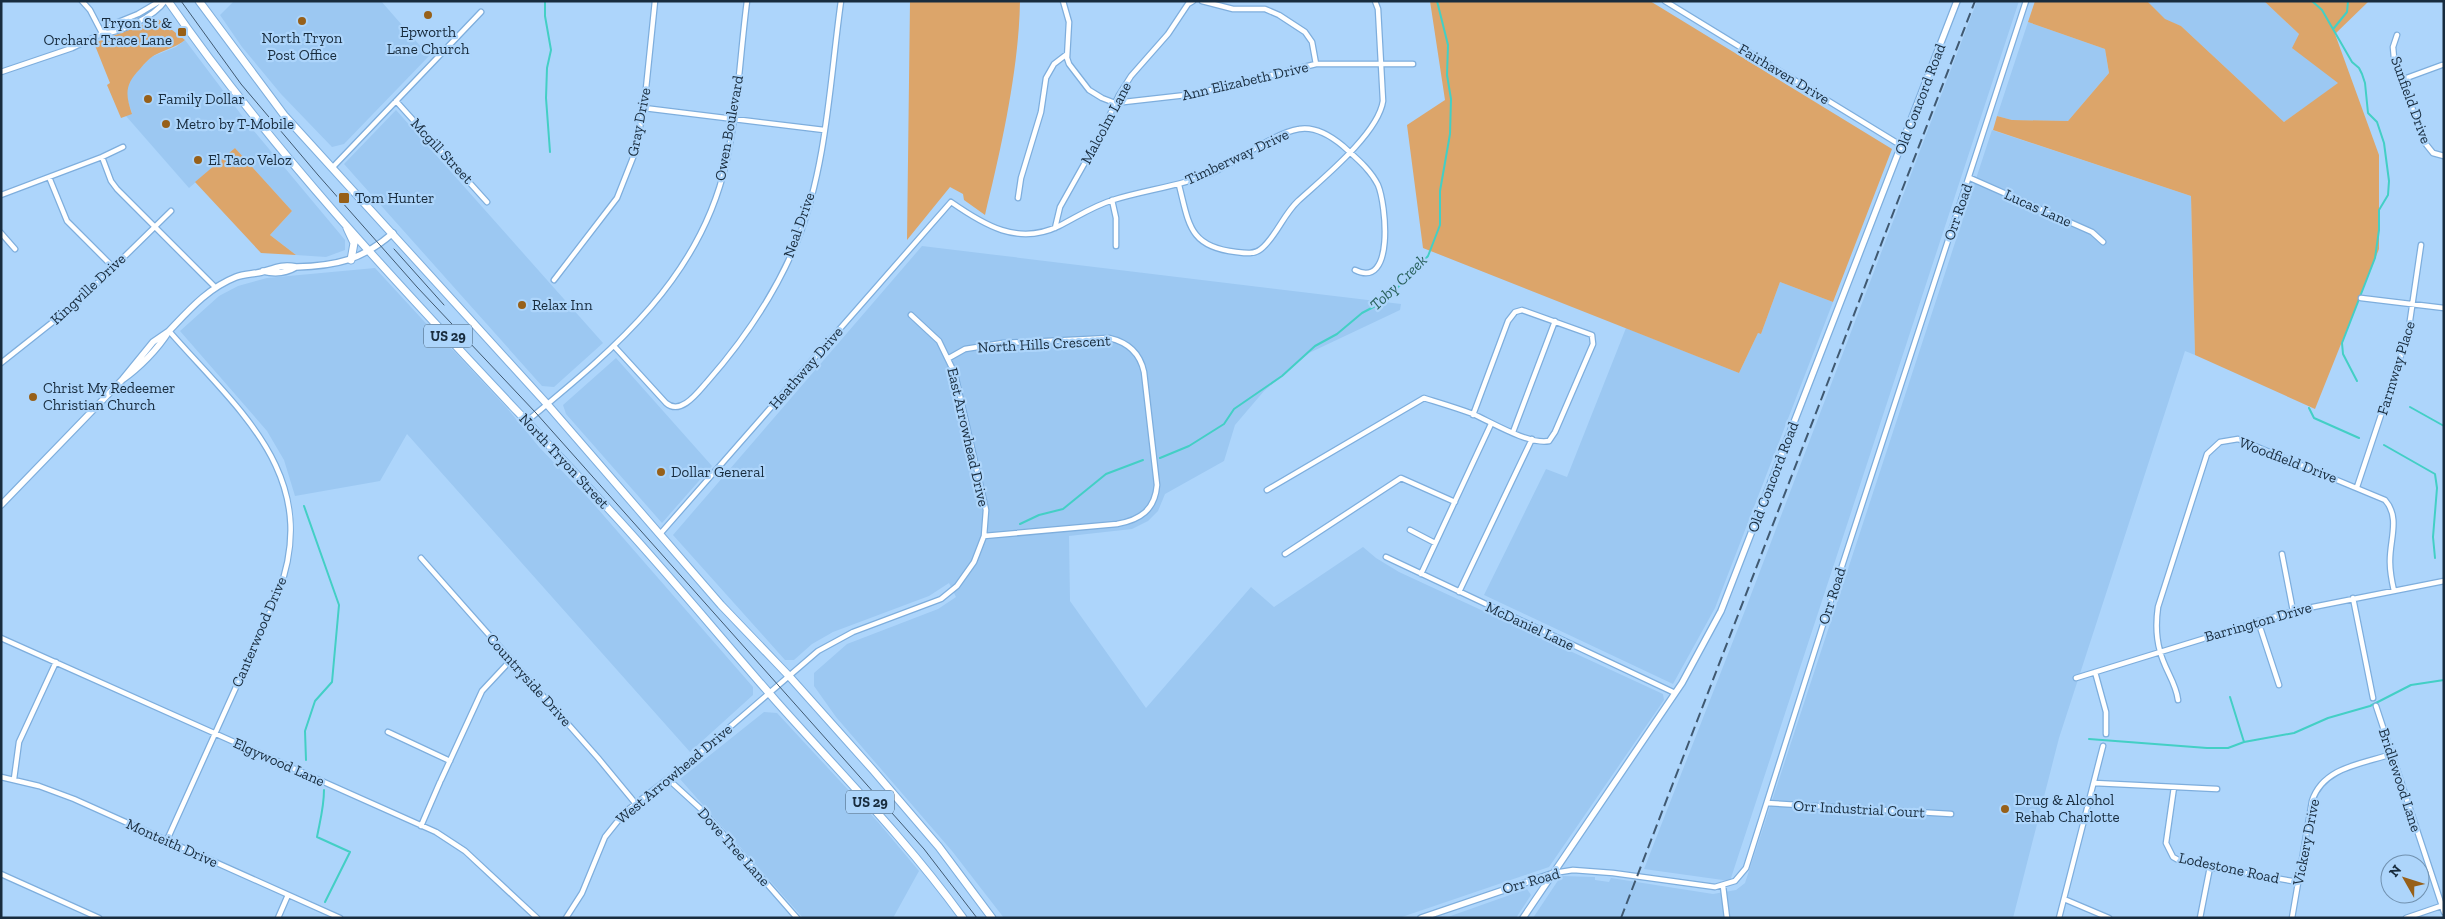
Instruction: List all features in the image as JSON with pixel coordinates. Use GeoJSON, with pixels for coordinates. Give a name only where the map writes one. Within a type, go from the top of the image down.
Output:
{"type":"FeatureCollection","features":[{"type":"Feature","properties":{"kind":"main road","name":"North Tryon Street"},"geometry":{"type":"LineString","coordinates":[[166,1],[254,118],[370,251],[646,550],[769,693],[873,805],[936,881],[963,918]]}},
{"type":"Feature","properties":{"kind":"main road","name":"North Tryon Street"},"geometry":{"type":"LineString","coordinates":[[199,1],[260,84],[332,168],[547,404],[721,605],[789,676],[933,839],[992,918]]}},
{"type":"Feature","properties":{"kind":"main road"},"geometry":{"type":"LineString","coordinates":[[342,219],[354,243],[351,260]]}},
{"type":"Feature","properties":{"kind":"street"},"geometry":{"type":"LineString","coordinates":[[82,1],[90,10],[102,34]]}},
{"type":"Feature","properties":{"kind":"street"},"geometry":{"type":"LineString","coordinates":[[102,34],[106,27],[138,14],[160,1]]}},
{"type":"Feature","properties":{"kind":"street"},"geometry":{"type":"LineString","coordinates":[[1,72],[50,56],[102,34],[111,34],[140,20],[162,6],[166,1]]}},
{"type":"Feature","properties":{"kind":"street","name":"Gray Drive"},"geometry":{"type":"LineString","coordinates":[[554,280],[617,198],[637,146],[644,108],[655,1]]}},
{"type":"Feature","properties":{"kind":"street","name":"Owen Boulevard"},"geometry":{"type":"LineString","coordinates":[[527,421],[614,346],[666,291],[692,250],[718,191],[726,164],[747,1]]}},
{"type":"Feature","properties":{"kind":"street","name":"Neal Drive"},"geometry":{"type":"LineString","coordinates":[[614,346],[666,403],[672,407],[680,407],[688,402],[703,386],[749,331],[770,298],[790,257],[805,218],[824,130],[841,1]]}},
{"type":"Feature","properties":{"kind":"street"},"geometry":{"type":"LineString","coordinates":[[1063,1],[1070,30],[1067,54],[1069,64],[1084,85],[1102,98],[1115,103]]}},
{"type":"Feature","properties":{"kind":"street"},"geometry":{"type":"LineString","coordinates":[[1202,1],[1232,9],[1260,8],[1279,15],[1305,32],[1312,42],[1316,64]]}},
{"type":"Feature","properties":{"kind":"street"},"geometry":{"type":"LineString","coordinates":[[1179,185],[1189,226],[1201,242],[1229,252],[1254,253],[1265,246],[1292,207],[1350,152],[1379,115],[1383,101],[1382,64],[1376,3],[1383,1]]}},
{"type":"Feature","properties":{"kind":"street","name":"Fairhaven Drive"},"geometry":{"type":"LineString","coordinates":[[1665,1],[1902,146]]}},
{"type":"Feature","properties":{"kind":"street","name":"Orr Road"},"geometry":{"type":"LineString","coordinates":[[1421,918],[1554,873],[1573,870],[1723,886],[1735,881],[1746,868],[1825,618],[1970,178],[2026,1]]}},
{"type":"Feature","properties":{"kind":"street","name":"Malcolm Lane"},"geometry":{"type":"LineString","coordinates":[[1055,228],[1060,207],[1101,134],[1115,103],[1132,76],[1162,41],[1190,2]]}},
{"type":"Feature","properties":{"kind":"street","name":"Old Concord Road"},"geometry":{"type":"LineString","coordinates":[[1523,918],[1675,693],[1699,654],[1721,611],[1902,146],[1955,2]]}},
{"type":"Feature","properties":{"kind":"street"},"geometry":{"type":"LineString","coordinates":[[332,168],[481,12]]}},
{"type":"Feature","properties":{"kind":"street","name":"Sunfield Drive"},"geometry":{"type":"LineString","coordinates":[[2397,34],[2393,54],[2426,146],[2434,153],[2444,156]]}},
{"type":"Feature","properties":{"kind":"street"},"geometry":{"type":"LineString","coordinates":[[1018,198],[1021,178],[1041,112],[1046,78],[1054,64],[1067,54]]}},
{"type":"Feature","properties":{"kind":"street","name":"Ann Elizabeth Drive"},"geometry":{"type":"LineString","coordinates":[[1115,103],[1195,94],[1316,64],[1413,64]]}},
{"type":"Feature","properties":{"kind":"street"},"geometry":{"type":"LineString","coordinates":[[2401,80],[2442,65]]}},
{"type":"Feature","properties":{"kind":"street","name":"Mcgill Street"},"geometry":{"type":"LineString","coordinates":[[396,102],[488,202]]}},
{"type":"Feature","properties":{"kind":"street"},"geometry":{"type":"LineString","coordinates":[[644,108],[824,130]]}},
{"type":"Feature","properties":{"kind":"street","name":"Timberway Drive"},"geometry":{"type":"LineString","coordinates":[[951,202],[985,225],[1007,233],[1034,234],[1055,228],[1087,210],[1112,200],[1179,185],[1216,170],[1298,129],[1309,129],[1325,133],[1350,152],[1372,175],[1384,205],[1382,259],[1373,272],[1365,274],[1355,270]]}},
{"type":"Feature","properties":{"kind":"street"},"geometry":{"type":"LineString","coordinates":[[1,196],[123,147]]}},
{"type":"Feature","properties":{"kind":"street"},"geometry":{"type":"LineString","coordinates":[[102,157],[113,185],[215,287]]}},
{"type":"Feature","properties":{"kind":"street"},"geometry":{"type":"LineString","coordinates":[[49,177],[67,221],[113,267]]}},
{"type":"Feature","properties":{"kind":"street","name":"Lucas Lane"},"geometry":{"type":"LineString","coordinates":[[1970,178],[2092,232],[2103,242]]}},
{"type":"Feature","properties":{"kind":"street"},"geometry":{"type":"LineString","coordinates":[[1112,200],[1116,218],[1116,246]]}},
{"type":"Feature","properties":{"kind":"street","name":"Heathway Drive"},"geometry":{"type":"LineString","coordinates":[[660,534],[951,202]]}},
{"type":"Feature","properties":{"kind":"street","name":"Kingville Drive"},"geometry":{"type":"LineString","coordinates":[[1,363],[78,302],[171,211]]}},
{"type":"Feature","properties":{"kind":"street"},"geometry":{"type":"LineString","coordinates":[[1,233],[15,249]]}},
{"type":"Feature","properties":{"kind":"street"},"geometry":{"type":"LineString","coordinates":[[1,505],[122,380],[137,367],[169,331],[215,287],[240,275],[263,271],[272,273],[289,271],[296,267],[322,266],[351,260],[370,251],[393,233]]}},
{"type":"Feature","properties":{"kind":"street","name":"Farmway Place"},"geometry":{"type":"LineString","coordinates":[[2357,487],[2404,350],[2413,304],[2421,245]]}},
{"type":"Feature","properties":{"kind":"street"},"geometry":{"type":"LineString","coordinates":[[2361,298],[2444,308]]}},
{"type":"Feature","properties":{"kind":"street"},"geometry":{"type":"LineString","coordinates":[[1267,490],[1424,398],[1543,442],[1552,437],[1593,344],[1592,335],[1522,310],[1511,316],[1473,415]]}},
{"type":"Feature","properties":{"kind":"street","name":"East Arrowhead Drive"},"geometry":{"type":"LineString","coordinates":[[769,693],[818,651],[840,637],[935,602],[949,593],[968,573],[979,552],[984,536],[986,516],[984,496],[949,358],[938,341],[911,315]]}},
{"type":"Feature","properties":{"kind":"street"},"geometry":{"type":"LineString","coordinates":[[1513,432],[1555,322]]}},
{"type":"Feature","properties":{"kind":"street","name":"Canterwood Drive"},"geometry":{"type":"LineString","coordinates":[[167,840],[281,586],[288,556],[290,516],[283,482],[264,440],[169,331]]}},
{"type":"Feature","properties":{"kind":"street","name":"North Hills Crescent"},"geometry":{"type":"LineString","coordinates":[[949,358],[965,349],[1003,344],[1109,338],[1128,345],[1136,353],[1144,368],[1157,485],[1156,497],[1146,513],[1133,521],[1124,523],[984,536]]}},
{"type":"Feature","properties":{"kind":"street"},"geometry":{"type":"LineString","coordinates":[[1421,574],[1491,424]]}},
{"type":"Feature","properties":{"kind":"street"},"geometry":{"type":"LineString","coordinates":[[1460,592],[1532,439]]}},
{"type":"Feature","properties":{"kind":"street","name":"Woodfield Drive"},"geometry":{"type":"LineString","coordinates":[[2178,700],[2176,685],[2160,652],[2157,617],[2161,594],[2204,463],[2211,448],[2224,440],[2238,439],[2381,497],[2393,512],[2390,563],[2394,591]]}},
{"type":"Feature","properties":{"kind":"street"},"geometry":{"type":"LineString","coordinates":[[1285,554],[1401,478],[1455,502]]}},
{"type":"Feature","properties":{"kind":"street"},"geometry":{"type":"LineString","coordinates":[[1410,530],[1435,543]]}},
{"type":"Feature","properties":{"kind":"street"},"geometry":{"type":"LineString","coordinates":[[2282,554],[2293,611]]}},
{"type":"Feature","properties":{"kind":"street","name":"McDaniel Lane"},"geometry":{"type":"LineString","coordinates":[[1386,557],[1675,693]]}},
{"type":"Feature","properties":{"kind":"street","name":"Countryside Drive"},"geometry":{"type":"LineString","coordinates":[[421,558],[636,804]]}},
{"type":"Feature","properties":{"kind":"street","name":"Barrington Drive"},"geometry":{"type":"LineString","coordinates":[[2076,678],[2293,611],[2444,581]]}},
{"type":"Feature","properties":{"kind":"street"},"geometry":{"type":"LineString","coordinates":[[2353,598],[2373,698]]}},
{"type":"Feature","properties":{"kind":"street"},"geometry":{"type":"LineString","coordinates":[[2258,621],[2278,685]]}},
{"type":"Feature","properties":{"kind":"street","name":"Elgywood Lane"},"geometry":{"type":"LineString","coordinates":[[1,638],[444,837],[464,851],[537,918]]}},
{"type":"Feature","properties":{"kind":"street"},"geometry":{"type":"LineString","coordinates":[[420,826],[482,691],[511,660]]}},
{"type":"Feature","properties":{"kind":"street"},"geometry":{"type":"LineString","coordinates":[[14,779],[16,752],[23,730],[56,662]]}},
{"type":"Feature","properties":{"kind":"street"},"geometry":{"type":"LineString","coordinates":[[2095,672],[2106,712],[2106,734]]}},
{"type":"Feature","properties":{"kind":"street","name":"West Arrowhead Drive"},"geometry":{"type":"LineString","coordinates":[[566,918],[582,893],[605,837],[620,817],[769,693]]}},
{"type":"Feature","properties":{"kind":"street","name":"Bridlewood Lane"},"geometry":{"type":"LineString","coordinates":[[2376,706],[2444,912]]}},
{"type":"Feature","properties":{"kind":"street"},"geometry":{"type":"LineString","coordinates":[[388,732],[450,761]]}},
{"type":"Feature","properties":{"kind":"street"},"geometry":{"type":"LineString","coordinates":[[2059,918],[2103,746]]}},
{"type":"Feature","properties":{"kind":"street","name":"Vickery Drive"},"geometry":{"type":"LineString","coordinates":[[2292,918],[2312,802],[2319,787],[2328,777],[2338,771],[2392,754]]}},
{"type":"Feature","properties":{"kind":"street","name":"Monteith Drive"},"geometry":{"type":"LineString","coordinates":[[1,777],[14,779],[74,799],[340,918]]}},
{"type":"Feature","properties":{"kind":"street","name":"Dove Tree Lane"},"geometry":{"type":"LineString","coordinates":[[668,779],[703,811],[797,918]]}},
{"type":"Feature","properties":{"kind":"street"},"geometry":{"type":"LineString","coordinates":[[2094,783],[2217,789]]}},
{"type":"Feature","properties":{"kind":"street","name":"Lodestone Road"},"geometry":{"type":"LineString","coordinates":[[2174,787],[2166,838],[2167,848],[2177,860],[2298,882]]}},
{"type":"Feature","properties":{"kind":"street","name":"Orr Industrial Court"},"geometry":{"type":"LineString","coordinates":[[1767,803],[1951,814]]}},
{"type":"Feature","properties":{"kind":"street"},"geometry":{"type":"LineString","coordinates":[[2200,918],[2210,867]]}},
{"type":"Feature","properties":{"kind":"street"},"geometry":{"type":"LineString","coordinates":[[1,874],[99,918]]}},
{"type":"Feature","properties":{"kind":"street"},"geometry":{"type":"LineString","coordinates":[[1723,886],[1727,918]]}},
{"type":"Feature","properties":{"kind":"street"},"geometry":{"type":"LineString","coordinates":[[278,918],[288,894]]}},
{"type":"Feature","properties":{"kind":"street"},"geometry":{"type":"LineString","coordinates":[[2064,900],[2109,918]]}},
{"type":"Feature","properties":{"kind":"street"},"geometry":{"type":"LineString","coordinates":[[2406,918],[2443,905]]}},
{"type":"Feature","properties":{"kind":"shaded area"},"geometry":{"type":"Polygon","coordinates":[[[234,1],[381,1],[429,56],[344,144],[332,147],[281,94],[242,47],[220,15],[234,1]]]}},
{"type":"Feature","properties":{"kind":"shaded area"},"geometry":{"type":"Polygon","coordinates":[[[910,1],[1020,1],[1013,81],[985,215],[964,200],[963,194],[950,187],[907,240],[910,1]]]}},
{"type":"Feature","properties":{"kind":"shaded area"},"geometry":{"type":"Polygon","coordinates":[[[1430,1],[1650,1],[1892,149],[1833,302],[1780,282],[1761,334],[1758,333],[1739,373],[1423,248],[1407,125],[1445,100],[1430,1]]]}},
{"type":"Feature","properties":{"kind":"shaded area"},"geometry":{"type":"Polygon","coordinates":[[[1977,1],[2019,1],[1730,881],[1644,869],[1744,613],[1977,1]]]}},
{"type":"Feature","properties":{"kind":"shaded area"},"geometry":{"type":"Polygon","coordinates":[[[2035,1],[2147,1],[2165,19],[2181,26],[2284,122],[2338,83],[2292,48],[2299,34],[2264,1],[2369,1],[2335,34],[2379,155],[2379,249],[2315,409],[2195,355],[2191,196],[1993,130],[1997,116],[2012,120],[2068,121],[2109,73],[2105,49],[2028,22],[2035,1]]]}},
{"type":"Feature","properties":{"kind":"shaded area"},"geometry":{"type":"Polygon","coordinates":[[[2147,1],[2264,1],[2299,34],[2293,48],[2339,83],[2284,122],[2181,26],[2165,20],[2147,1]]]}},
{"type":"Feature","properties":{"kind":"shaded area"},"geometry":{"type":"Polygon","coordinates":[[[158,19],[185,40],[152,57],[135,74],[128,90],[128,101],[132,114],[121,118],[107,85],[110,83],[94,43],[158,19]]]}},
{"type":"Feature","properties":{"kind":"shaded area"},"geometry":{"type":"Polygon","coordinates":[[[2028,22],[2105,49],[2109,73],[2068,121],[2012,120],[1997,116],[2028,22]]]}},
{"type":"Feature","properties":{"kind":"shaded area"},"geometry":{"type":"Polygon","coordinates":[[[185,40],[249,125],[345,240],[345,250],[326,257],[296,255],[270,235],[292,211],[235,148],[189,188],[126,116],[132,113],[126,96],[130,79],[151,57],[176,47],[185,40]]]}},
{"type":"Feature","properties":{"kind":"shaded area"},"geometry":{"type":"Polygon","coordinates":[[[396,110],[603,343],[554,387],[542,386],[344,164],[396,110]]]}},
{"type":"Feature","properties":{"kind":"shaded area"},"geometry":{"type":"Polygon","coordinates":[[[1992,130],[2191,196],[2195,355],[2185,351],[2059,738],[2013,918],[1533,918],[1561,876],[1595,877],[1595,880],[1609,882],[1611,878],[1713,894],[1736,890],[1745,883],[1992,130]]]}},
{"type":"Feature","properties":{"kind":"shaded area"},"geometry":{"type":"Polygon","coordinates":[[[235,148],[292,211],[270,235],[296,255],[261,253],[195,182],[235,148]]]}},
{"type":"Feature","properties":{"kind":"shaded area"},"geometry":{"type":"Polygon","coordinates":[[[922,246],[1401,304],[1400,310],[1309,353],[1264,391],[1235,425],[1224,461],[1165,494],[1158,511],[1148,521],[1132,529],[1069,536],[1070,601],[1146,708],[1251,587],[1274,607],[1363,547],[1376,558],[1399,572],[1663,694],[1664,700],[1549,867],[1399,918],[1004,918],[952,851],[836,717],[814,686],[814,673],[847,644],[938,609],[956,597],[949,583],[929,596],[833,632],[812,644],[794,660],[785,660],[673,535],[922,246]]]}},
{"type":"Feature","properties":{"kind":"shaded area"},"geometry":{"type":"Polygon","coordinates":[[[375,268],[507,408],[539,447],[591,501],[753,687],[753,695],[690,752],[407,434],[380,481],[295,496],[284,460],[267,431],[180,331],[219,296],[238,286],[267,278],[375,268]]]}},
{"type":"Feature","properties":{"kind":"shaded area"},"geometry":{"type":"Polygon","coordinates":[[[1780,282],[1833,302],[1715,608],[1673,684],[1484,595],[1546,469],[1567,477],[1626,328],[1739,373],[1758,333],[1761,334],[1780,282]]]}},
{"type":"Feature","properties":{"kind":"shaded area"},"geometry":{"type":"Polygon","coordinates":[[[616,358],[712,466],[662,523],[566,414],[563,405],[616,358]]]}},
{"type":"Feature","properties":{"kind":"shaded area"},"geometry":{"type":"Polygon","coordinates":[[[764,712],[777,713],[878,822],[919,871],[893,918],[803,918],[680,779],[764,712]]]}},
{"type":"Feature","properties":{"kind":"shaded area"},"geometry":{"type":"Polygon","coordinates":[[[1527,889],[1531,895],[1516,918],[1445,918],[1527,889]]]}},
{"type":"Feature","properties":{"kind":"waterway"},"geometry":{"type":"LineString","coordinates":[[545,1],[545,16],[551,50],[547,68],[546,98],[550,152]]}},
{"type":"Feature","properties":{"kind":"waterway","name":"Toby Creek"},"geometry":{"type":"LineString","coordinates":[[1160,458],[1189,446],[1224,424],[1234,409],[1282,376],[1315,346],[1337,334],[1362,313],[1381,303],[1428,256],[1440,225],[1440,191],[1450,134],[1451,99],[1447,75],[1448,45],[1437,1]]}},
{"type":"Feature","properties":{"kind":"waterway"},"geometry":{"type":"LineString","coordinates":[[2312,1],[2322,10],[2352,62],[2359,68],[2362,74],[2365,83],[2368,113],[2377,122],[2384,143],[2389,181],[2388,195],[2379,210],[2379,230],[2375,258],[2342,343],[2343,354],[2357,381]]}},
{"type":"Feature","properties":{"kind":"waterway"},"geometry":{"type":"LineString","coordinates":[[2334,28],[2347,12],[2348,1]]}},
{"type":"Feature","properties":{"kind":"waterway"},"geometry":{"type":"LineString","coordinates":[[2410,407],[2444,426]]}},
{"type":"Feature","properties":{"kind":"waterway"},"geometry":{"type":"LineString","coordinates":[[2309,408],[2314,418],[2359,438]]}},
{"type":"Feature","properties":{"kind":"waterway"},"geometry":{"type":"LineString","coordinates":[[2384,445],[2435,474],[2437,488],[2433,537],[2435,558]]}},
{"type":"Feature","properties":{"kind":"waterway","name":"Toby Creek"},"geometry":{"type":"LineString","coordinates":[[1020,524],[1039,515],[1063,509],[1106,474],[1143,460]]}},
{"type":"Feature","properties":{"kind":"waterway"},"geometry":{"type":"LineString","coordinates":[[304,506],[339,605],[332,682],[315,701],[305,731],[306,760]]}},
{"type":"Feature","properties":{"kind":"waterway"},"geometry":{"type":"LineString","coordinates":[[2089,739],[2228,748],[2244,742],[2294,733],[2328,718],[2370,706],[2411,685],[2444,680]]}},
{"type":"Feature","properties":{"kind":"waterway"},"geometry":{"type":"LineString","coordinates":[[2230,697],[2244,742]]}},
{"type":"Feature","properties":{"kind":"waterway"},"geometry":{"type":"LineString","coordinates":[[324,790],[323,808],[317,837],[350,852],[325,902]]}},
{"type":"Feature","properties":{"kind":"tram line"},"geometry":{"type":"LineString","coordinates":[[181,1],[241,84],[318,175],[417,287],[536,413],[924,849],[977,918]]}},
{"type":"Feature","properties":{"kind":"tram line"},"geometry":{"type":"LineString","coordinates":[[394,249],[444,305]]}},
{"type":"Feature","properties":{"kind":"railway"},"geometry":{"type":"LineString","coordinates":[[1621,918],[1975,1]]}},
{"type":"Feature","properties":{"kind":"place","name":"Epworth Lane Church"},"geometry":{"type":"Point","coordinates":[428,15]}},
{"type":"Feature","properties":{"kind":"place","name":"North Tryon Post Office"},"geometry":{"type":"Point","coordinates":[302,21]}},
{"type":"Feature","properties":{"kind":"place","name":"Tryon St & Orchard Trace Lane"},"geometry":{"type":"Point","coordinates":[182,32]}},
{"type":"Feature","properties":{"kind":"place","name":"Family Dollar"},"geometry":{"type":"Point","coordinates":[148,99]}},
{"type":"Feature","properties":{"kind":"place","name":"Metro by T-Mobile"},"geometry":{"type":"Point","coordinates":[166,124]}},
{"type":"Feature","properties":{"kind":"place","name":"El Taco Veloz"},"geometry":{"type":"Point","coordinates":[198,160]}},
{"type":"Feature","properties":{"kind":"place","name":"Tom Hunter"},"geometry":{"type":"Point","coordinates":[344,198]}},
{"type":"Feature","properties":{"kind":"place","name":"Relax Inn"},"geometry":{"type":"Point","coordinates":[522,305]}},
{"type":"Feature","properties":{"kind":"place","name":"Christ My Redeemer Christian Church"},"geometry":{"type":"Point","coordinates":[33,397]}},
{"type":"Feature","properties":{"kind":"place","name":"Dollar General"},"geometry":{"type":"Point","coordinates":[661,472]}},
{"type":"Feature","properties":{"kind":"place","name":"Drug & Alcohol Rehab Charlotte"},"geometry":{"type":"Point","coordinates":[2005,809]}}]}
